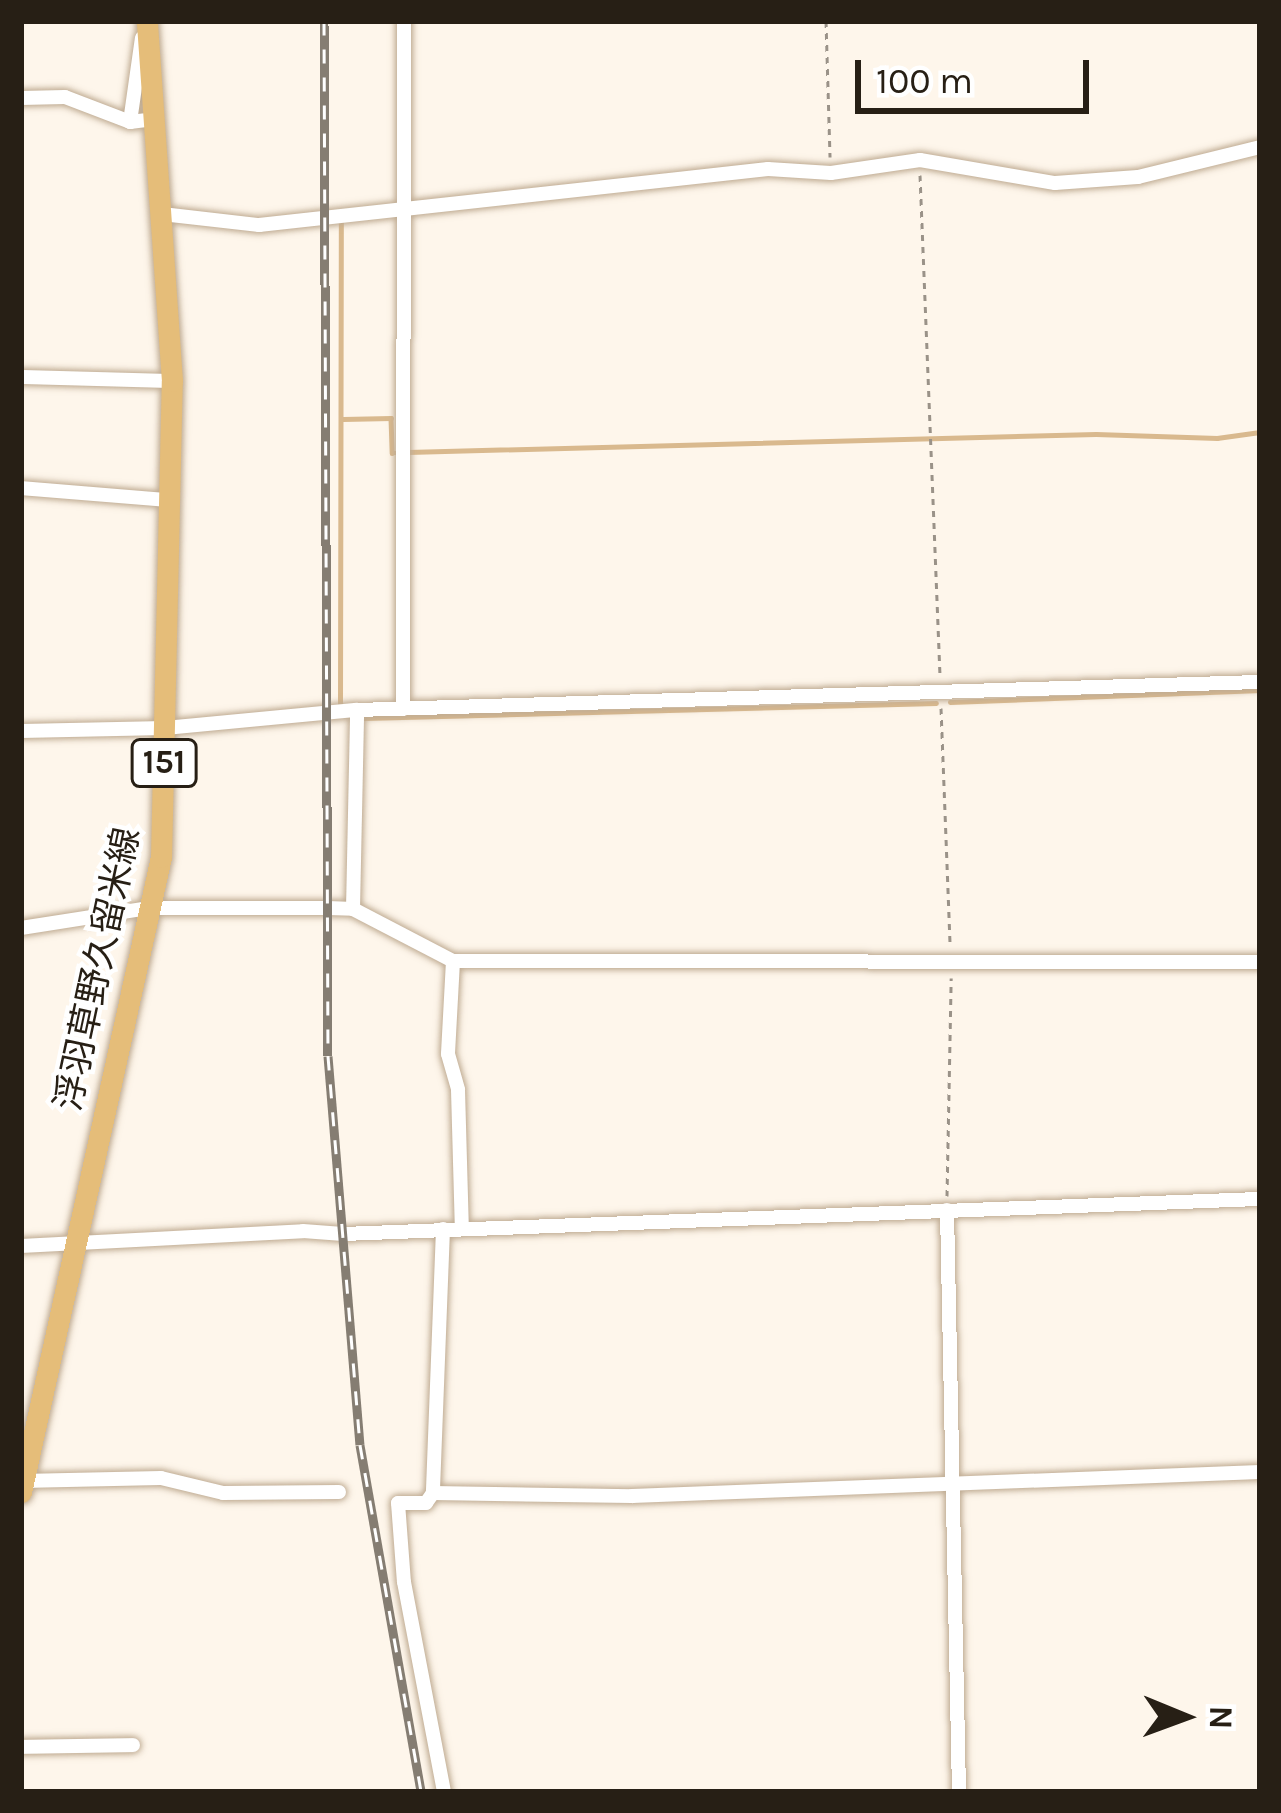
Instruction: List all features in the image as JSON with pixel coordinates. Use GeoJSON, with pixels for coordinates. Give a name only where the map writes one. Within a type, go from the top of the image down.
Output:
{"type":"FeatureCollection","features":[{"type":"Feature","properties":{"kind":"main road","name":"浮羽草野久留米線"},"geometry":{"type":"LineString","coordinates":[[22,1484],[161,857],[172,381],[147,21]]}},
{"type":"Feature","properties":{"kind":"street"},"geometry":{"type":"LineString","coordinates":[[130,122],[147,21]]}},
{"type":"Feature","properties":{"kind":"street"},"geometry":{"type":"LineString","coordinates":[[403,710],[404,21]]}},
{"type":"Feature","properties":{"kind":"street"},"geometry":{"type":"LineString","coordinates":[[21,98],[64,98],[130,122],[156,118]]}},
{"type":"Feature","properties":{"kind":"street"},"geometry":{"type":"LineString","coordinates":[[162,214],[259,225],[768,169],[831,173],[920,160],[1055,183],[1138,177],[1260,147]]}},
{"type":"Feature","properties":{"kind":"street"},"geometry":{"type":"LineString","coordinates":[[21,377],[172,381]]}},
{"type":"Feature","properties":{"kind":"street"},"geometry":{"type":"LineString","coordinates":[[21,488],[168,500]]}},
{"type":"Feature","properties":{"kind":"street"},"geometry":{"type":"LineString","coordinates":[[21,731],[165,728],[357,710],[1260,682]]}},
{"type":"Feature","properties":{"kind":"street"},"geometry":{"type":"LineString","coordinates":[[353,909],[357,710]]}},
{"type":"Feature","properties":{"kind":"street"},"geometry":{"type":"LineString","coordinates":[[21,928],[149,908],[353,909],[453,961],[1260,962]]}},
{"type":"Feature","properties":{"kind":"street"},"geometry":{"type":"LineString","coordinates":[[453,961],[448,1054],[458,1090],[462,1228]]}},
{"type":"Feature","properties":{"kind":"street"},"geometry":{"type":"LineString","coordinates":[[21,1246],[1260,1199]]}},
{"type":"Feature","properties":{"kind":"street"},"geometry":{"type":"LineString","coordinates":[[947,1210],[959,1792]]}},
{"type":"Feature","properties":{"kind":"street"},"geometry":{"type":"LineString","coordinates":[[443,1229],[434,1492],[426,1503],[398,1503],[404,1582],[444,1792]]}},
{"type":"Feature","properties":{"kind":"street"},"geometry":{"type":"LineString","coordinates":[[434,1492],[632,1496],[1260,1472]]}},
{"type":"Feature","properties":{"kind":"street"},"geometry":{"type":"LineString","coordinates":[[22,1484],[161,1478],[223,1493],[339,1492]]}},
{"type":"Feature","properties":{"kind":"street"},"geometry":{"type":"LineString","coordinates":[[21,1747],[133,1744]]}},
{"type":"Feature","properties":{"kind":"path"},"geometry":{"type":"LineString","coordinates":[[826,21],[831,173]]}},
{"type":"Feature","properties":{"kind":"waterway"},"geometry":{"type":"LineString","coordinates":[[340,704],[341,218]]}},
{"type":"Feature","properties":{"kind":"waterway"},"geometry":{"type":"LineString","coordinates":[[343,419],[391,418],[392,453],[397,453]]}},
{"type":"Feature","properties":{"kind":"waterway"},"geometry":{"type":"LineString","coordinates":[[408,452],[1096,434],[1217,438],[1260,432]]}},
{"type":"Feature","properties":{"kind":"waterway"},"geometry":{"type":"LineString","coordinates":[[950,702],[1260,690]]}},
{"type":"Feature","properties":{"kind":"waterway"},"geometry":{"type":"LineString","coordinates":[[363,718],[936,703]]}},
{"type":"Feature","properties":{"kind":"railway"},"geometry":{"type":"LineString","coordinates":[[324,21],[328,1056],[360,1445],[421,1792]]}}]}
